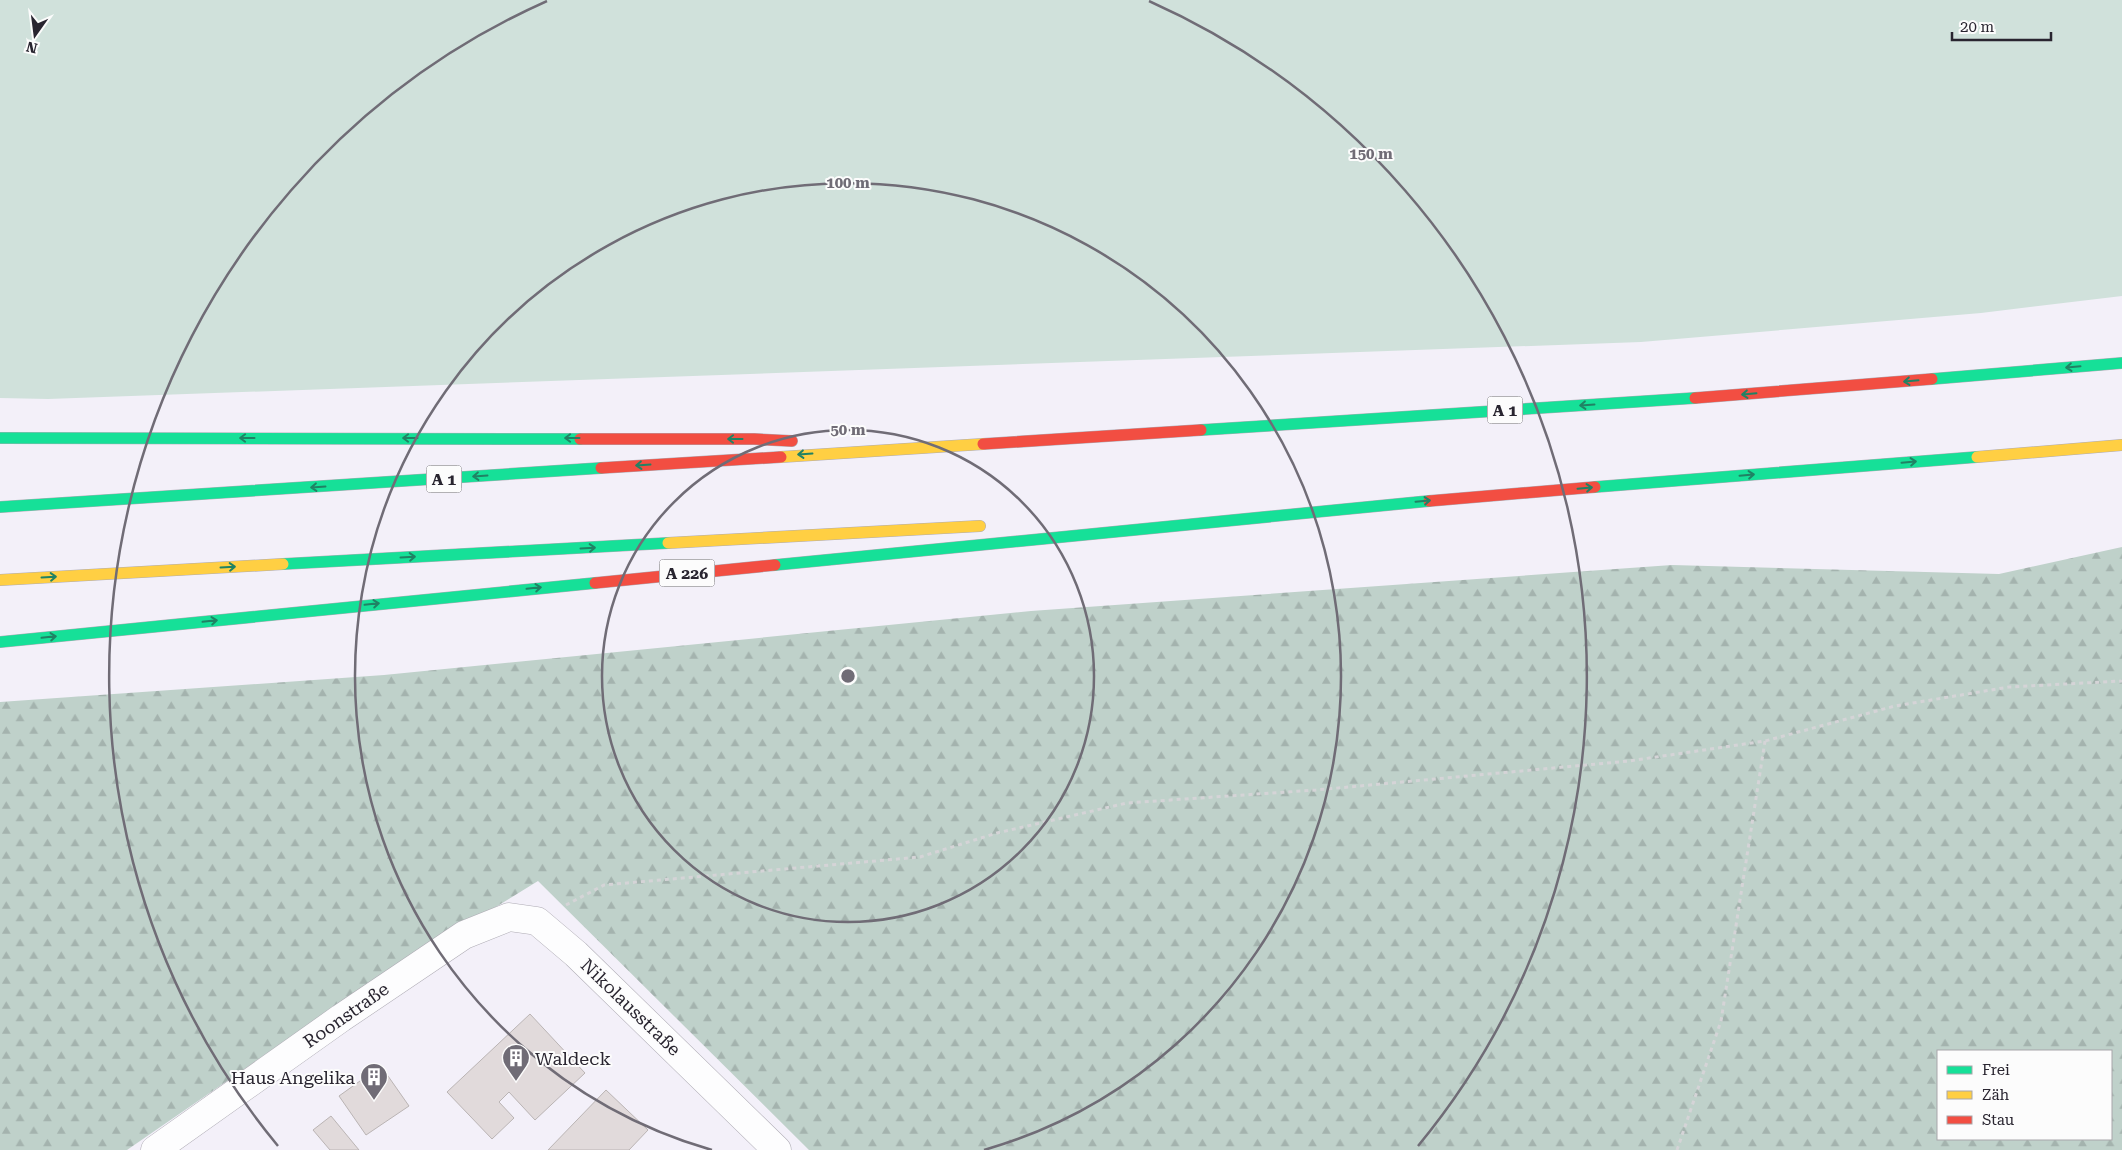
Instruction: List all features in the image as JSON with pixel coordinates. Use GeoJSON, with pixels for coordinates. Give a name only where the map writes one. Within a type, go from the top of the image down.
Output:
{"type":"FeatureCollection","features":[{"type":"Feature","properties":{"kind":"highway","name":"A 1"},"geometry":{"type":"LineString","coordinates":[[0,507],[1725,396],[2122,363]]}},
{"type":"Feature","properties":{"kind":"highway"},"geometry":{"type":"LineString","coordinates":[[0,438],[754,438],[888,449]]}},
{"type":"Feature","properties":{"kind":"highway"},"geometry":{"type":"LineString","coordinates":[[1145,517],[1374,504],[2122,444]]}},
{"type":"Feature","properties":{"kind":"highway","name":"A 226"},"geometry":{"type":"LineString","coordinates":[[0,642],[1374,504]]}},
{"type":"Feature","properties":{"kind":"highway"},"geometry":{"type":"LineString","coordinates":[[0,580],[996,525]]}},
{"type":"Feature","properties":{"kind":"street","name":"Roonstraße"},"geometry":{"type":"LineString","coordinates":[[155,1150],[341,1018],[464,935],[509,917],[537,921]]}},
{"type":"Feature","properties":{"kind":"street","name":"Nikolausstraße"},"geometry":{"type":"LineString","coordinates":[[537,921],[576,954],[778,1150]]}},
{"type":"Feature","properties":{"kind":"path"},"geometry":{"type":"LineString","coordinates":[[537,921],[604,885],[920,858],[997,832],[1127,804],[1316,790],[1629,761],[1765,741],[1895,706],[2010,687],[2122,682]]}},
{"type":"Feature","properties":{"kind":"path"},"geometry":{"type":"LineString","coordinates":[[1677,1150],[1721,1021],[1765,741]]}},
{"type":"Feature","properties":{"kind":"shaded area"},"geometry":{"type":"Polygon","coordinates":[[[0,0],[2122,0],[2122,296],[1981,313],[1641,342],[48,399],[0,398],[0,0]]]}},
{"type":"Feature","properties":{"kind":"green space"},"geometry":{"type":"Polygon","coordinates":[[[2122,547],[2122,1150],[809,1150],[538,881],[340,1003],[127,1150],[0,1150],[0,702],[384,675],[1031,611],[1672,565],[1999,574],[2122,547]]]}},
{"type":"Feature","properties":{"kind":"building","name":"Waldeck"},"geometry":{"type":"Polygon","coordinates":[[[530,1014],[585,1073],[535,1120],[509,1092],[499,1102],[514,1118],[492,1139],[447,1092],[530,1014]]]}},
{"type":"Feature","properties":{"kind":"building","name":"Haus Angelika"},"geometry":{"type":"Polygon","coordinates":[[[381,1066],[409,1106],[366,1135],[339,1096],[381,1066]]]}},
{"type":"Feature","properties":{"kind":"building"},"geometry":{"type":"Polygon","coordinates":[[[606,1090],[648,1130],[629,1150],[548,1150],[606,1090]]]}},
{"type":"Feature","properties":{"kind":"building"},"geometry":{"type":"Polygon","coordinates":[[[331,1116],[359,1150],[330,1150],[313,1130],[331,1116]]]}},
{"type":"Feature","properties":{"kind":"traffic: fast"},"geometry":{"type":"LineString","coordinates":[[1932,379],[2122,363]]}},
{"type":"Feature","properties":{"kind":"traffic: fast"},"geometry":{"type":"LineString","coordinates":[[1201,430],[1695,398]]}},
{"type":"Feature","properties":{"kind":"traffic: fast"},"geometry":{"type":"LineString","coordinates":[[0,438],[580,439]]}},
{"type":"Feature","properties":{"kind":"traffic: fast"},"geometry":{"type":"LineString","coordinates":[[1595,487],[1977,457]]}},
{"type":"Feature","properties":{"kind":"traffic: fast"},"geometry":{"type":"LineString","coordinates":[[0,507],[601,468]]}},
{"type":"Feature","properties":{"kind":"traffic: fast"},"geometry":{"type":"LineString","coordinates":[[775,565],[1429,501]]}},
{"type":"Feature","properties":{"kind":"traffic: fast"},"geometry":{"type":"LineString","coordinates":[[283,564],[668,543]]}},
{"type":"Feature","properties":{"kind":"traffic: fast"},"geometry":{"type":"LineString","coordinates":[[0,642],[595,583]]}},
{"type":"Feature","properties":{"kind":"traffic: slow"},"geometry":{"type":"LineString","coordinates":[[781,457],[983,444]]}},
{"type":"Feature","properties":{"kind":"traffic: slow"},"geometry":{"type":"LineString","coordinates":[[1977,457],[2122,445]]}},
{"type":"Feature","properties":{"kind":"traffic: slow"},"geometry":{"type":"LineString","coordinates":[[668,543],[980,526]]}},
{"type":"Feature","properties":{"kind":"traffic: slow"},"geometry":{"type":"LineString","coordinates":[[0,580],[283,564]]}},
{"type":"Feature","properties":{"kind":"traffic: jam"},"geometry":{"type":"LineString","coordinates":[[1695,398],[1932,379]]}},
{"type":"Feature","properties":{"kind":"traffic: jam"},"geometry":{"type":"LineString","coordinates":[[983,444],[1201,430]]}},
{"type":"Feature","properties":{"kind":"traffic: jam"},"geometry":{"type":"LineString","coordinates":[[580,439],[754,439],[792,441]]}},
{"type":"Feature","properties":{"kind":"traffic: jam"},"geometry":{"type":"LineString","coordinates":[[601,468],[781,457]]}},
{"type":"Feature","properties":{"kind":"traffic: jam"},"geometry":{"type":"LineString","coordinates":[[1429,501],[1595,487]]}},
{"type":"Feature","properties":{"kind":"traffic: jam"},"geometry":{"type":"LineString","coordinates":[[595,583],[775,565]]}},
{"type":"Feature","properties":{"kind":"place","name":"Waldeck"},"geometry":{"type":"Point","coordinates":[516,1082]}},
{"type":"Feature","properties":{"kind":"place","name":"Haus Angelika"},"geometry":{"type":"Point","coordinates":[374,1101]}}]}
